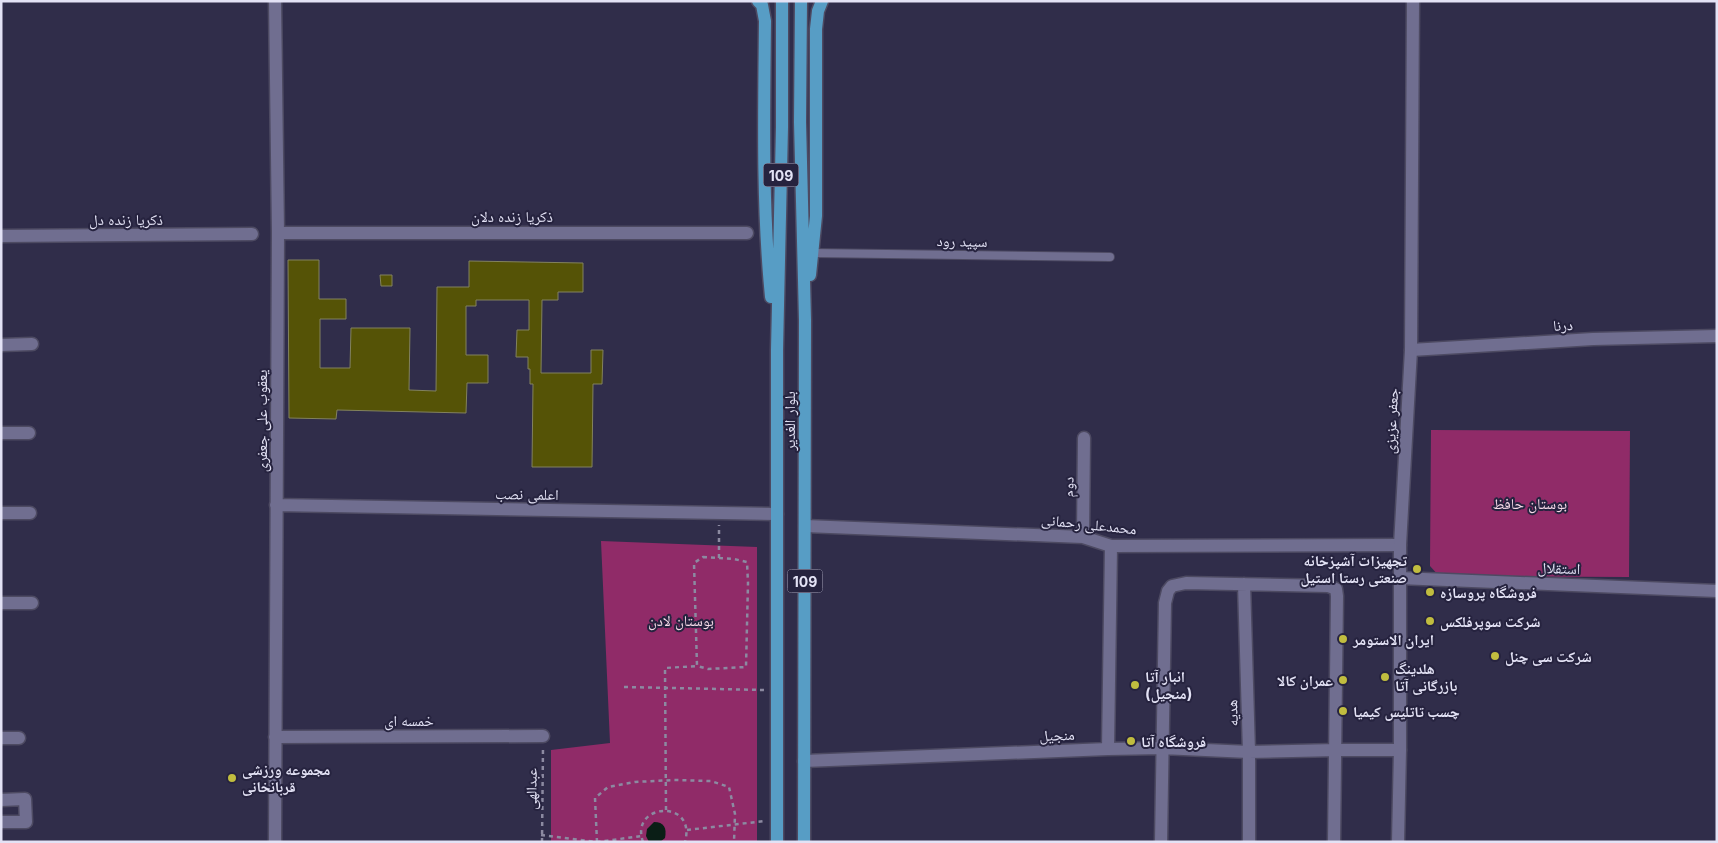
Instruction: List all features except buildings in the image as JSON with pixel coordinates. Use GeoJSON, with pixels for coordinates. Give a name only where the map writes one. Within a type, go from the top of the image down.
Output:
{"type":"FeatureCollection","features":[{"type":"Feature","properties":{"kind":"main road"},"geometry":{"type":"LineString","coordinates":[[758,1],[762,6],[765,21],[764,170],[766,239],[777,350]]}},
{"type":"Feature","properties":{"kind":"main road","name":"بلوار الغدیر"},"geometry":{"type":"LineString","coordinates":[[776,842],[777,350],[782,127],[782,1]]}},
{"type":"Feature","properties":{"kind":"main road","name":"بلوار الغدیر"},"geometry":{"type":"LineString","coordinates":[[801,1],[800,122],[806,320],[804,842]]}},
{"type":"Feature","properties":{"kind":"main road"},"geometry":{"type":"LineString","coordinates":[[806,320],[816,216],[816,29],[818,11],[822,1]]}},
{"type":"Feature","properties":{"kind":"street","name":"یعقوب علی جعفری"},"geometry":{"type":"LineString","coordinates":[[275,1],[278,233],[275,842]]}},
{"type":"Feature","properties":{"kind":"street","name":"جعفر عزیزی"},"geometry":{"type":"LineString","coordinates":[[1398,842],[1400,750],[1399,578],[1411,350],[1413,1]]}},
{"type":"Feature","properties":{"kind":"street","name":"ذکریا زنده دلان"},"geometry":{"type":"LineString","coordinates":[[278,233],[747,233]]}},
{"type":"Feature","properties":{"kind":"street","name":"ذکریا زنده دل"},"geometry":{"type":"LineString","coordinates":[[1,236],[252,234]]}},
{"type":"Feature","properties":{"kind":"street","name":"درنا"},"geometry":{"type":"LineString","coordinates":[[1411,350],[1593,339],[1717,336]]}},
{"type":"Feature","properties":{"kind":"street"},"geometry":{"type":"LineString","coordinates":[[1,345],[32,344]]}},
{"type":"Feature","properties":{"kind":"street"},"geometry":{"type":"LineString","coordinates":[[1,433],[29,433]]}},
{"type":"Feature","properties":{"kind":"street","name":"دوم"},"geometry":{"type":"LineString","coordinates":[[1083,537],[1084,438]]}},
{"type":"Feature","properties":{"kind":"street","name":"اعلمی نصب"},"geometry":{"type":"LineString","coordinates":[[276,505],[777,514]]}},
{"type":"Feature","properties":{"kind":"street"},"geometry":{"type":"LineString","coordinates":[[1,513],[30,513]]}},
{"type":"Feature","properties":{"kind":"street","name":"محمدعلی رحمانی"},"geometry":{"type":"LineString","coordinates":[[805,526],[1083,537],[1111,546],[1400,545]]}},
{"type":"Feature","properties":{"kind":"street"},"geometry":{"type":"LineString","coordinates":[[1108,749],[1111,546]]}},
{"type":"Feature","properties":{"kind":"street","name":"استقلال"},"geometry":{"type":"LineString","coordinates":[[1399,578],[1717,591]]}},
{"type":"Feature","properties":{"kind":"street"},"geometry":{"type":"LineString","coordinates":[[1161,842],[1165,603],[1168,591],[1172,586],[1186,583],[1328,586],[1336,589],[1334,842]]}},
{"type":"Feature","properties":{"kind":"street","name":"هدیه"},"geometry":{"type":"LineString","coordinates":[[1244,584],[1249,752],[1249,842]]}},
{"type":"Feature","properties":{"kind":"street"},"geometry":{"type":"LineString","coordinates":[[1,603],[32,603]]}},
{"type":"Feature","properties":{"kind":"street","name":"خمسه ای"},"geometry":{"type":"LineString","coordinates":[[275,737],[543,736]]}},
{"type":"Feature","properties":{"kind":"street"},"geometry":{"type":"LineString","coordinates":[[1,738],[19,738]]}},
{"type":"Feature","properties":{"kind":"street","name":"منجیل"},"geometry":{"type":"LineString","coordinates":[[804,761],[1162,748],[1249,752],[1400,750]]}},
{"type":"Feature","properties":{"kind":"street"},"geometry":{"type":"LineString","coordinates":[[1,800],[25,800],[26,822],[1,822]]}},
{"type":"Feature","properties":{"kind":"lane","name":"سپید رود"},"geometry":{"type":"LineString","coordinates":[[813,253],[1110,257]]}},
{"type":"Feature","properties":{"kind":"path"},"geometry":{"type":"LineString","coordinates":[[719,558],[720,513]]}},
{"type":"Feature","properties":{"kind":"path"},"geometry":{"type":"LineString","coordinates":[[666,810],[665,668],[697,666],[708,669],[746,667],[747,562],[734,559],[703,558],[694,564],[697,666]]}},
{"type":"Feature","properties":{"kind":"path"},"geometry":{"type":"LineString","coordinates":[[624,687],[776,690]]}},
{"type":"Feature","properties":{"kind":"path","name":"عبدالهی"},"geometry":{"type":"LineString","coordinates":[[542,842],[543,736]]}},
{"type":"Feature","properties":{"kind":"path"},"geometry":{"type":"LineString","coordinates":[[598,842],[595,798],[608,787],[635,782],[666,780],[711,781],[729,788],[735,814],[734,842]]}},
{"type":"Feature","properties":{"kind":"path"},"geometry":{"type":"LineString","coordinates":[[643,842],[643,824],[647,818],[652,813],[666,810],[679,815],[684,821],[686,830],[685,842]]}},
{"type":"Feature","properties":{"kind":"path"},"geometry":{"type":"LineString","coordinates":[[686,830],[776,819]]}},
{"type":"Feature","properties":{"kind":"path"},"geometry":{"type":"LineString","coordinates":[[542,835],[598,842],[642,836]]}},
{"type":"Feature","properties":{"kind":"green space","name":"بوستان حافظ"},"geometry":{"type":"Polygon","coordinates":[[[1431,430],[1630,431],[1629,577],[1439,576],[1430,566],[1431,430]]]}},
{"type":"Feature","properties":{"kind":"green space","name":"بوستان لادن"},"geometry":{"type":"Polygon","coordinates":[[[601,541],[757,547],[757,842],[551,842],[551,750],[610,743],[601,541]]]}},
{"type":"Feature","properties":{"kind":"shaded area"},"geometry":{"type":"Polygon","coordinates":[[[654,822],[662,824],[666,831],[665,838],[660,842],[649,842],[646,836],[647,829],[654,822]]]}},
{"type":"Feature","properties":{"kind":"place","name":"تجهیزات آشپزخانه صنعتی رستا استیل"},"geometry":{"type":"Point","coordinates":[1417,569]}},
{"type":"Feature","properties":{"kind":"place","name":"فروشگاه پروسازه"},"geometry":{"type":"Point","coordinates":[1430,592]}},
{"type":"Feature","properties":{"kind":"place","name":"شرکت سوپرفلکس"},"geometry":{"type":"Point","coordinates":[1430,621]}},
{"type":"Feature","properties":{"kind":"place","name":"ایران الاستومر"},"geometry":{"type":"Point","coordinates":[1343,639]}},
{"type":"Feature","properties":{"kind":"place","name":"شرکت سی چنل"},"geometry":{"type":"Point","coordinates":[1495,656]}},
{"type":"Feature","properties":{"kind":"place","name":"هلدینگ بازرگانی آتا"},"geometry":{"type":"Point","coordinates":[1385,677]}},
{"type":"Feature","properties":{"kind":"place","name":"عمران کالا"},"geometry":{"type":"Point","coordinates":[1343,680]}},
{"type":"Feature","properties":{"kind":"place","name":"انبار آتا (منجیل)"},"geometry":{"type":"Point","coordinates":[1135,685]}},
{"type":"Feature","properties":{"kind":"place","name":"چسب تاتلیس کیمیا"},"geometry":{"type":"Point","coordinates":[1343,711]}},
{"type":"Feature","properties":{"kind":"place","name":"فروشگاه آتا"},"geometry":{"type":"Point","coordinates":[1131,741]}},
{"type":"Feature","properties":{"kind":"place","name":"مجموعه ورزشی قربانخانی"},"geometry":{"type":"Point","coordinates":[232,778]}}]}
